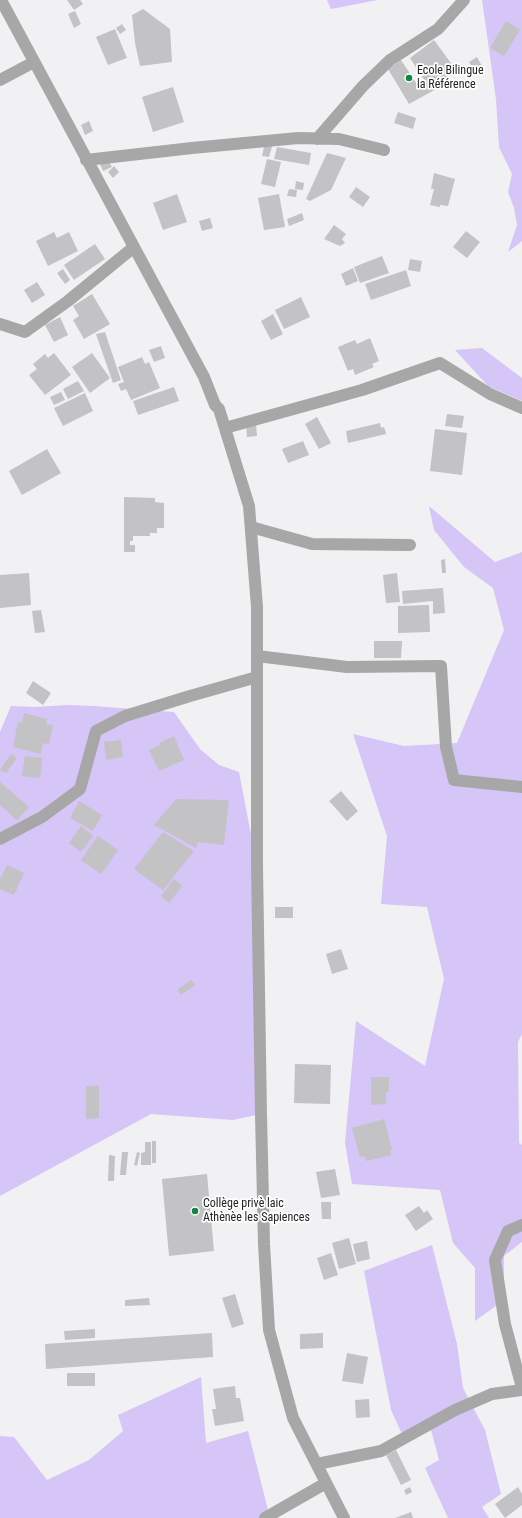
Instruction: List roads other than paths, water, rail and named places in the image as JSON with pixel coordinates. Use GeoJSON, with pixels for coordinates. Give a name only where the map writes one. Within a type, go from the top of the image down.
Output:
{"type":"FeatureCollection","features":[{"type":"Feature","properties":{"kind":"street"},"geometry":{"type":"LineString","coordinates":[[1,0],[204,377],[215,405],[219,408],[250,506],[257,607],[257,866],[262,1169],[264,1244],[269,1330],[293,1418],[344,1518]]}},
{"type":"Feature","properties":{"kind":"street"},"geometry":{"type":"LineString","coordinates":[[317,138],[363,86],[390,60],[438,29],[464,0]]}},
{"type":"Feature","properties":{"kind":"street"},"geometry":{"type":"LineString","coordinates":[[0,80],[34,62]]}},
{"type":"Feature","properties":{"kind":"street"},"geometry":{"type":"LineString","coordinates":[[86,160],[298,138],[339,139],[384,150]]}},
{"type":"Feature","properties":{"kind":"street"},"geometry":{"type":"LineString","coordinates":[[0,324],[25,332],[68,301],[134,247]]}},
{"type":"Feature","properties":{"kind":"street"},"geometry":{"type":"LineString","coordinates":[[225,428],[362,390],[440,363],[490,394],[522,408]]}},
{"type":"Feature","properties":{"kind":"street"},"geometry":{"type":"LineString","coordinates":[[251,526],[312,544],[410,545]]}},
{"type":"Feature","properties":{"kind":"street"},"geometry":{"type":"LineString","coordinates":[[257,656],[347,667],[441,666],[446,747],[454,780],[522,787]]}},
{"type":"Feature","properties":{"kind":"street"},"geometry":{"type":"LineString","coordinates":[[0,839],[42,817],[80,789],[96,731],[125,716],[257,677]]}},
{"type":"Feature","properties":{"kind":"street"},"geometry":{"type":"LineString","coordinates":[[317,1464],[381,1450],[455,1410],[492,1394],[522,1389],[505,1324],[495,1260],[508,1231],[522,1225]]}},
{"type":"Feature","properties":{"kind":"street"},"geometry":{"type":"LineString","coordinates":[[265,1518],[326,1483]]}},
{"type":"Feature","properties":{"kind":"place","name":"Ecole Bilingue la Référence"},"geometry":{"type":"Point","coordinates":[409,78]}},
{"type":"Feature","properties":{"kind":"place","name":"Collège privè laic Athènèe les Sapiences"},"geometry":{"type":"Point","coordinates":[195,1211]}}]}
